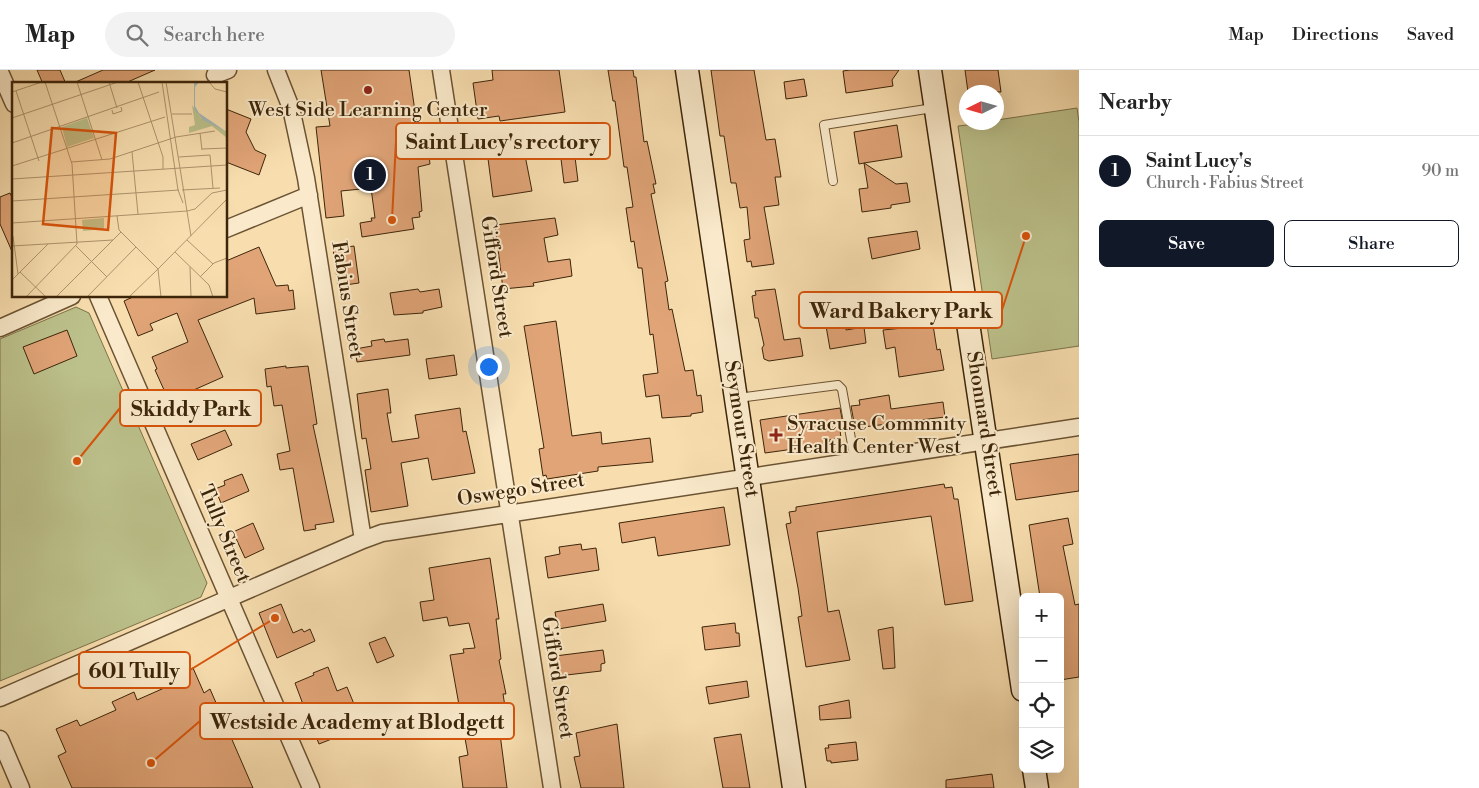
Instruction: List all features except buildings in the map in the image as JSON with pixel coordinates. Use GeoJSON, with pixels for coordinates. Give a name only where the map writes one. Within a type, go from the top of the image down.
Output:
{"type":"FeatureCollection","features":[{"type":"Feature","properties":{"kind":"street","name":"Fabius Street"},"geometry":{"type":"LineString","coordinates":[[276,70],[291,108],[309,195],[363,540]]}},
{"type":"Feature","properties":{"kind":"street","name":"Gifford Street"},"geometry":{"type":"LineString","coordinates":[[442,70],[552,788]]}},
{"type":"Feature","properties":{"kind":"street","name":"Seymour Street"},"geometry":{"type":"LineString","coordinates":[[687,70],[794,788]]}},
{"type":"Feature","properties":{"kind":"street","name":"Shonnard Street"},"geometry":{"type":"LineString","coordinates":[[930,70],[1022,683]]}},
{"type":"Feature","properties":{"kind":"street"},"geometry":{"type":"LineString","coordinates":[[0,72],[12,99]]}},
{"type":"Feature","properties":{"kind":"street"},"geometry":{"type":"LineString","coordinates":[[228,228],[309,195]]}},
{"type":"Feature","properties":{"kind":"street"},"geometry":{"type":"LineString","coordinates":[[0,328],[68,298]]}},
{"type":"Feature","properties":{"kind":"street","name":"Tully Street"},"geometry":{"type":"LineString","coordinates":[[99,298],[311,788]]}},
{"type":"Feature","properties":{"kind":"street","name":"Oswego Street"},"geometry":{"type":"LineString","coordinates":[[0,698],[382,533],[1079,427]]}},
{"type":"Feature","properties":{"kind":"street"},"geometry":{"type":"LineString","coordinates":[[0,739],[21,788]]}},
{"type":"Feature","properties":{"kind":"street"},"geometry":{"type":"LineString","coordinates":[[1035,773],[1037,788]]}},
{"type":"Feature","properties":{"kind":"lane"},"geometry":{"type":"LineString","coordinates":[[833,181],[824,125],[935,108]]}},
{"type":"Feature","properties":{"kind":"lane"},"geometry":{"type":"LineString","coordinates":[[737,398],[838,384],[842,389],[854,461]]}},
{"type":"Feature","properties":{"kind":"green space"},"geometry":{"type":"Polygon","coordinates":[[[1077,108],[1079,122],[1079,346],[992,359],[958,126],[959,130],[1004,130],[1004,119],[1077,108]]]}},
{"type":"Feature","properties":{"kind":"green space"},"geometry":{"type":"Polygon","coordinates":[[[76,307],[89,313],[207,583],[201,597],[0,681],[0,339],[76,307]]]}},
{"type":"Feature","properties":{"kind":"place","name":"West Side Learning Center"},"geometry":{"type":"Point","coordinates":[368,90]}},
{"type":"Feature","properties":{"kind":"place","name":"Saint Lucy's"},"geometry":{"type":"Point","coordinates":[370,175]}},
{"type":"Feature","properties":{"kind":"place","name":"Saint Lucy's rectory"},"geometry":{"type":"Point","coordinates":[392,220]}},
{"type":"Feature","properties":{"kind":"place","name":"Ward Bakery Park"},"geometry":{"type":"Point","coordinates":[1026,236]}},
{"type":"Feature","properties":{"kind":"place","name":"Syracuse Commnity Health Center West"},"geometry":{"type":"Point","coordinates":[776,435]}},
{"type":"Feature","properties":{"kind":"place","name":"Skiddy Park"},"geometry":{"type":"Point","coordinates":[77,461]}},
{"type":"Feature","properties":{"kind":"place","name":"601 Tully"},"geometry":{"type":"Point","coordinates":[275,618]}},
{"type":"Feature","properties":{"kind":"place","name":"Westside Academy at Blodgett"},"geometry":{"type":"Point","coordinates":[151,763]}}]}
